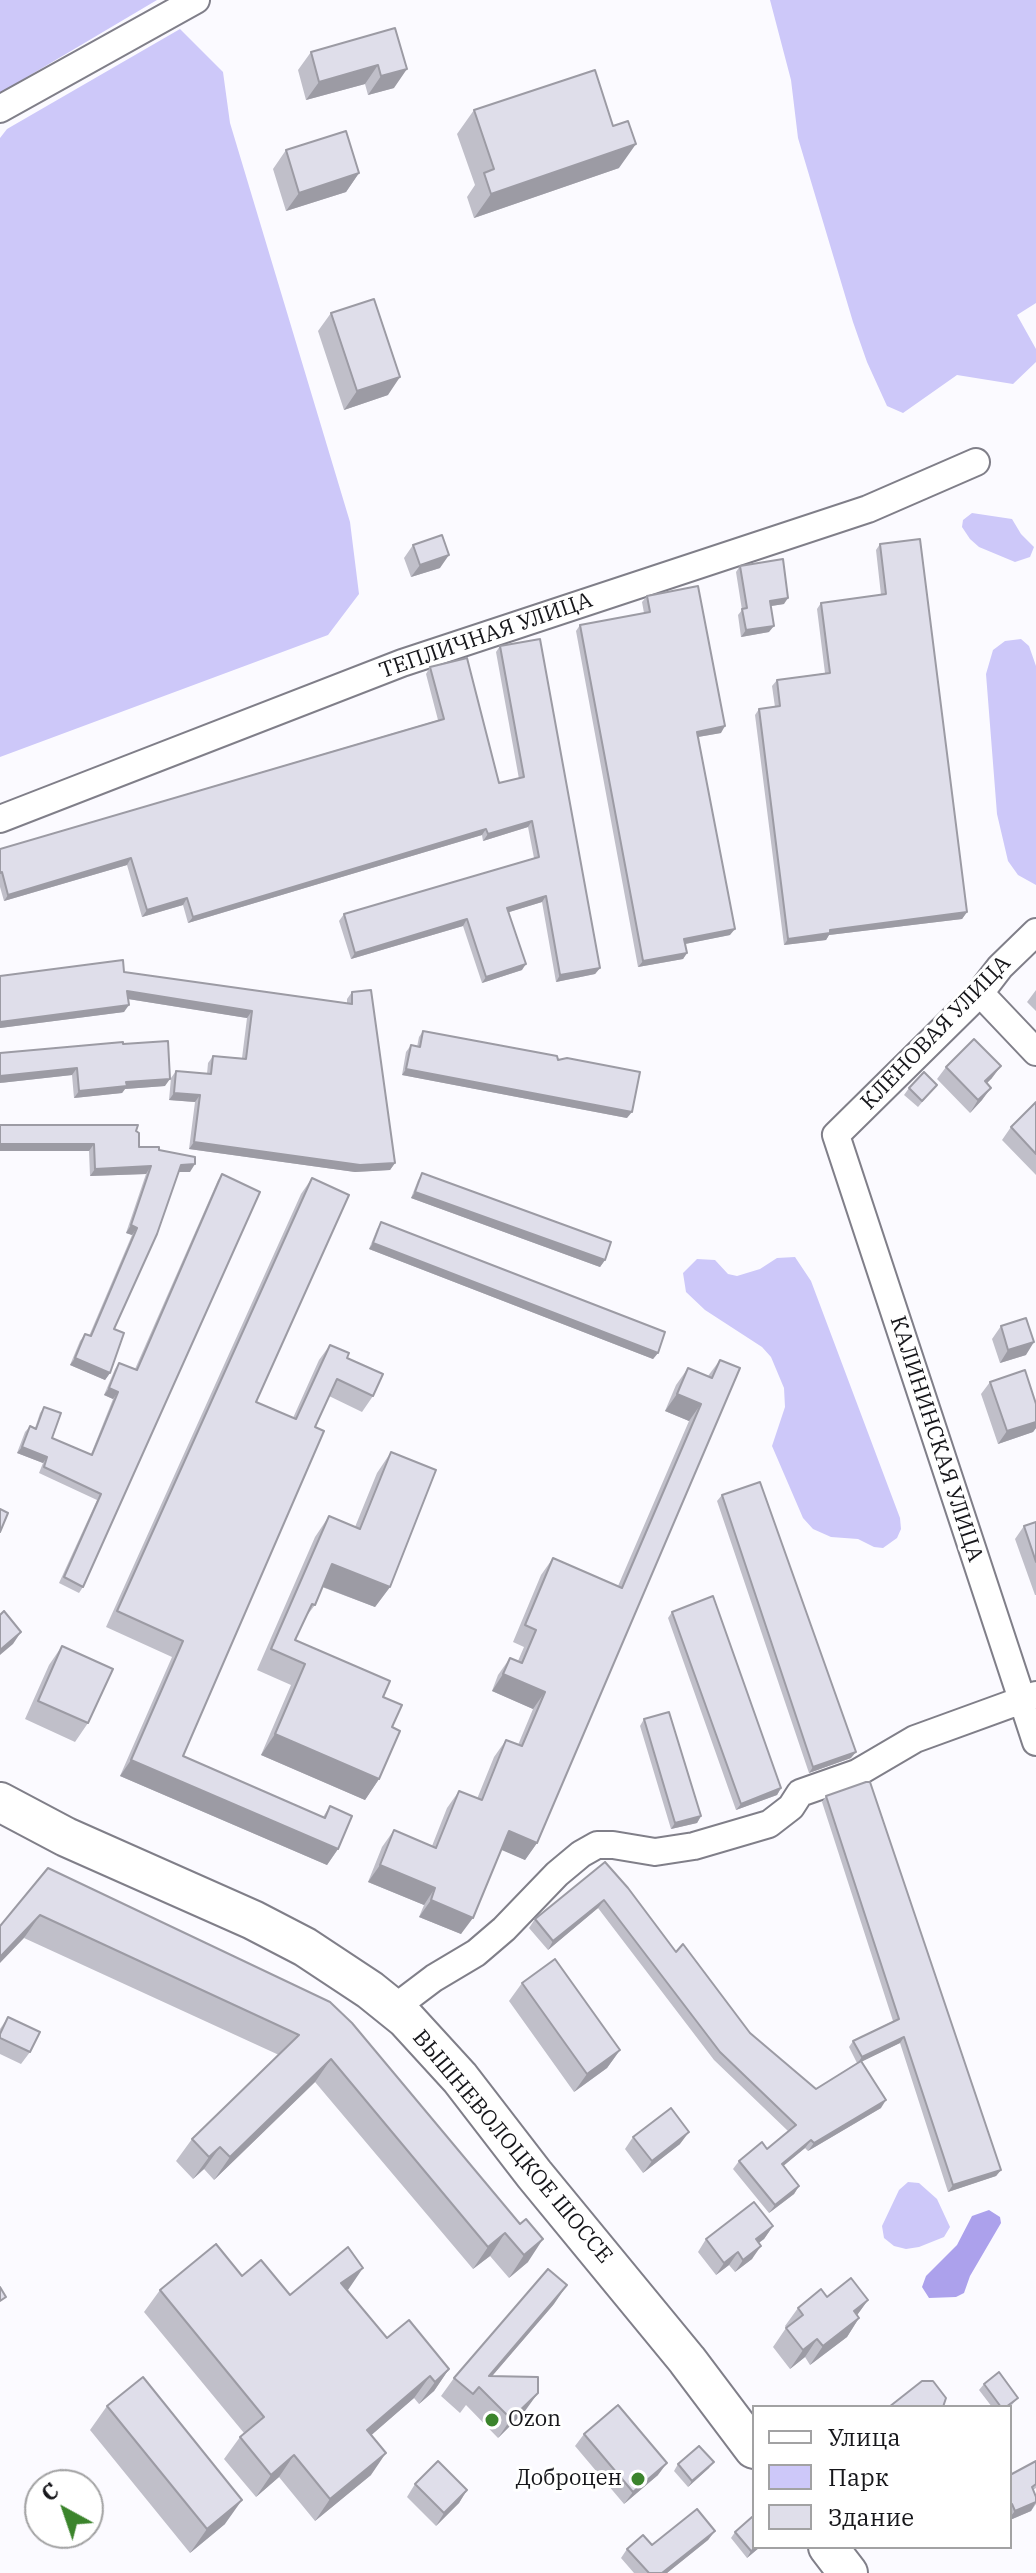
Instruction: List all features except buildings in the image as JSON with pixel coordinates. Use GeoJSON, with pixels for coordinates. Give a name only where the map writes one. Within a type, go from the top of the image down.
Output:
{"type":"FeatureCollection","features":[{"type":"Feature","properties":{"kind":"main road","name":"ВЫШНЕВОЛОЦКОЕ ШОССЕ"},"geometry":{"type":"LineString","coordinates":[[0,1803],[66,1837],[279,1933],[357,1981],[393,2009],[460,2078],[534,2174],[687,2360],[752,2446]]}},
{"type":"Feature","properties":{"kind":"main road"},"geometry":{"type":"LineString","coordinates":[[830,2549],[848,2573]]}},
{"type":"Feature","properties":{"kind":"street"},"geometry":{"type":"LineString","coordinates":[[0,109],[196,0]]}},
{"type":"Feature","properties":{"kind":"street","name":"ТЕПЛИЧНАЯ УЛИЦА"},"geometry":{"type":"LineString","coordinates":[[0,819],[402,663],[868,509],[976,462]]}},
{"type":"Feature","properties":{"kind":"street","name":"КЛЕНОВАЯ УЛИЦА"},"geometry":{"type":"LineString","coordinates":[[836,1135],[980,993],[1000,967],[1036,932]]}},
{"type":"Feature","properties":{"kind":"street"},"geometry":{"type":"LineString","coordinates":[[980,993],[1036,1052]]}},
{"type":"Feature","properties":{"kind":"street","name":"КАЛИНИНСКАЯ УЛИЦА"},"geometry":{"type":"LineString","coordinates":[[836,1135],[1029,1697],[1036,1742]]}},
{"type":"Feature","properties":{"kind":"street"},"geometry":{"type":"LineString","coordinates":[[393,2009],[434,1978],[476,1953],[557,1874],[597,1845],[655,1852],[694,1846],[769,1824],[791,1807],[800,1793],[857,1773],[915,1739],[1029,1697]]}},
{"type":"Feature","properties":{"kind":"green space"},"geometry":{"type":"Polygon","coordinates":[[[0,0],[157,0],[0,93],[0,0]]]}},
{"type":"Feature","properties":{"kind":"green space"},"geometry":{"type":"Polygon","coordinates":[[[770,0],[1036,0],[1036,303],[1017,315],[1036,349],[1036,362],[1013,384],[957,375],[903,413],[887,406],[853,322],[798,138],[791,80],[770,0]]]}},
{"type":"Feature","properties":{"kind":"green space"},"geometry":{"type":"Polygon","coordinates":[[[180,29],[223,72],[230,123],[350,522],[359,594],[328,635],[0,757],[0,138],[7,129],[180,29]]]}},
{"type":"Feature","properties":{"kind":"green space"},"geometry":{"type":"Polygon","coordinates":[[[972,513],[1012,519],[1034,547],[1030,557],[1015,562],[979,547],[962,527],[963,520],[972,513]]]}},
{"type":"Feature","properties":{"kind":"green space"},"geometry":{"type":"Polygon","coordinates":[[[1021,639],[1029,646],[1036,666],[1036,885],[1018,875],[1008,861],[997,814],[986,674],[993,650],[1005,641],[1021,639]]]}},
{"type":"Feature","properties":{"kind":"green space"},"geometry":{"type":"Polygon","coordinates":[[[795,1257],[811,1281],[900,1518],[901,1529],[897,1538],[883,1548],[858,1539],[831,1537],[813,1529],[803,1518],[772,1446],[785,1407],[784,1388],[771,1357],[762,1347],[705,1310],[686,1292],[683,1273],[697,1259],[715,1260],[728,1274],[737,1276],[760,1269],[777,1258],[795,1257]]]}},
{"type":"Feature","properties":{"kind":"green space"},"geometry":{"type":"Polygon","coordinates":[[[908,2182],[919,2183],[937,2199],[950,2227],[944,2237],[906,2249],[894,2246],[884,2238],[882,2226],[899,2190],[908,2182]]]}},
{"type":"Feature","properties":{"kind":"shaded area"},"geometry":{"type":"Polygon","coordinates":[[[989,2210],[1000,2217],[1001,2223],[970,2276],[964,2293],[956,2297],[929,2298],[922,2287],[926,2276],[957,2245],[972,2216],[989,2210]]]}},
{"type":"Feature","properties":{"kind":"place","name":"Ozon"},"geometry":{"type":"Point","coordinates":[492,2420]}},
{"type":"Feature","properties":{"kind":"place","name":"Доброцен"},"geometry":{"type":"Point","coordinates":[638,2479]}}]}
